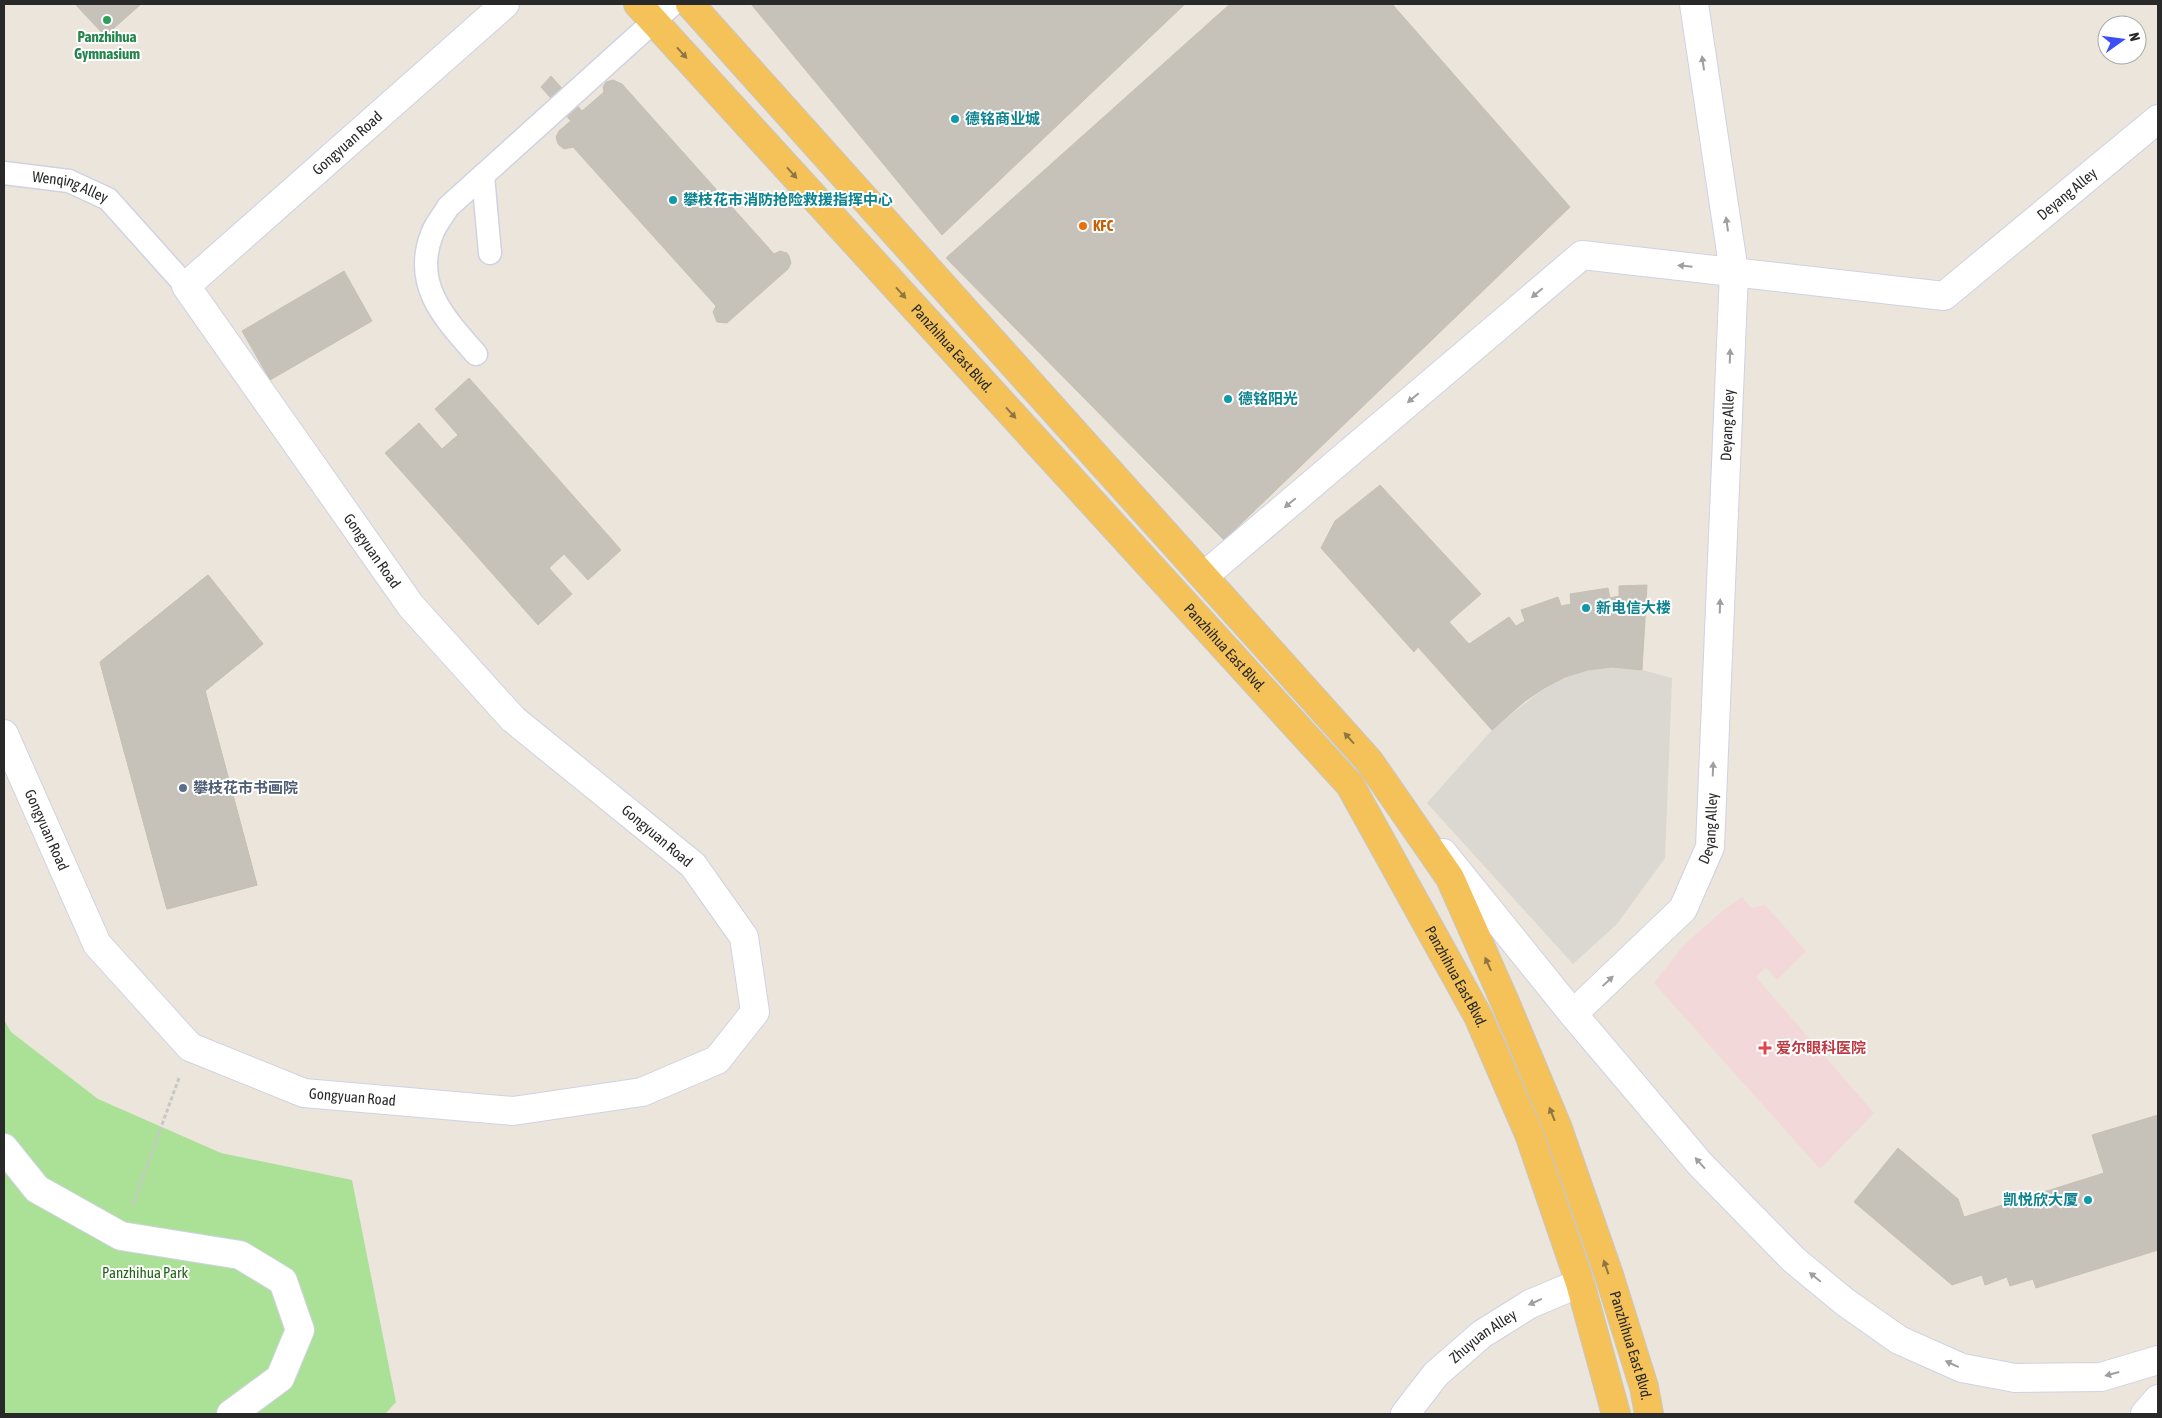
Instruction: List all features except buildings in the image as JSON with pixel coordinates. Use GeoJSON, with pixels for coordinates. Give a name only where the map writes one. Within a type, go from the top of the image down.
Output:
{"type":"FeatureCollection","features":[{"type":"Feature","properties":{"kind":"highway","name":"Panzhihua East Blvd."},"geometry":{"type":"LineString","coordinates":[[690,4],[1369,761],[1450,878],[1557,1126],[1629,1340],[1644,1387],[1649,1414]]}},
{"type":"Feature","properties":{"kind":"highway","name":"Panzhihua East Blvd."},"geometry":{"type":"LineString","coordinates":[[646,13],[1350,785],[1478,1016],[1529,1134],[1580,1282],[1616,1414]]}},
{"type":"Feature","properties":{"kind":"street","name":"Gongyuan Road"},"geometry":{"type":"LineString","coordinates":[[4,734],[98,944],[190,1047],[304,1093],[513,1111],[642,1092],[718,1060],[755,1012],[744,937],[693,865],[513,719],[411,606],[186,286],[505,4]]}},
{"type":"Feature","properties":{"kind":"street"},"geometry":{"type":"LineString","coordinates":[[1204,576],[1582,255],[1734,272],[1694,4]]}},
{"type":"Feature","properties":{"kind":"street","name":"Deyang Alley"},"geometry":{"type":"LineString","coordinates":[[1573,1014],[1683,909],[1710,847],[1734,272],[1944,296],[2158,119]]}},
{"type":"Feature","properties":{"kind":"street"},"geometry":{"type":"LineString","coordinates":[[1369,761],[1573,1014],[1700,1164],[1794,1260],[1845,1302],[1899,1340],[1962,1368],[2015,1378],[2101,1377],[2158,1360]]}},
{"type":"Feature","properties":{"kind":"street"},"geometry":{"type":"LineString","coordinates":[[4,1148],[38,1189],[122,1236],[240,1255],[283,1282],[300,1330],[280,1378],[231,1414]]}},
{"type":"Feature","properties":{"kind":"street","name":"Zhuyuan Alley"},"geometry":{"type":"LineString","coordinates":[[1405,1414],[1436,1374],[1482,1334],[1530,1304],[1580,1282]]}},
{"type":"Feature","properties":{"kind":"street"},"geometry":{"type":"LineString","coordinates":[[2145,1414],[2158,1400]]}},
{"type":"Feature","properties":{"kind":"lane"},"geometry":{"type":"LineString","coordinates":[[476,354],[443,317],[431,292],[426,263],[432,233],[448,207],[483,176],[646,13],[673,4]]}},
{"type":"Feature","properties":{"kind":"lane","name":"Wenqing Alley"},"geometry":{"type":"LineString","coordinates":[[4,173],[69,181],[108,199],[186,286]]}},
{"type":"Feature","properties":{"kind":"lane"},"geometry":{"type":"LineString","coordinates":[[483,176],[490,253]]}},
{"type":"Feature","properties":{"kind":"path"},"geometry":{"type":"LineString","coordinates":[[122,1236],[190,1047]]}},
{"type":"Feature","properties":{"kind":"shaded area"},"geometry":{"type":"Polygon","coordinates":[[[1612,667],[1642,670],[1672,678],[1665,858],[1617,924],[1573,964],[1427,803],[1492,730],[1544,688],[1565,677],[1588,670],[1612,667]]]}},
{"type":"Feature","properties":{"kind":"shaded area","name":"爱尔眼科医院"},"geometry":{"type":"Polygon","coordinates":[[[1742,897],[1751,908],[1765,905],[1806,951],[1777,980],[1766,967],[1756,977],[1874,1113],[1820,1169],[1654,983],[1683,946],[1721,912],[1742,897]]]}},
{"type":"Feature","properties":{"kind":"green space","name":"Panzhihua Park"},"geometry":{"type":"Polygon","coordinates":[[[4,1020],[11,1032],[98,1099],[221,1153],[352,1180],[396,1402],[385,1414],[4,1414],[4,1020]]]}},
{"type":"Feature","properties":{"kind":"place","name":"Panzhihua Gymnasium"},"geometry":{"type":"Point","coordinates":[107,20]}},
{"type":"Feature","properties":{"kind":"place","name":"德铭商业城"},"geometry":{"type":"Point","coordinates":[955,119]}},
{"type":"Feature","properties":{"kind":"place","name":"攀枝花市消防抢险救援指挥中心"},"geometry":{"type":"Point","coordinates":[673,200]}},
{"type":"Feature","properties":{"kind":"place","name":"KFC"},"geometry":{"type":"Point","coordinates":[1083,226]}},
{"type":"Feature","properties":{"kind":"place","name":"德铭阳光"},"geometry":{"type":"Point","coordinates":[1228,399]}},
{"type":"Feature","properties":{"kind":"place","name":"新电信大楼"},"geometry":{"type":"Point","coordinates":[1586,608]}},
{"type":"Feature","properties":{"kind":"place","name":"攀枝花市书画院"},"geometry":{"type":"Point","coordinates":[183,788]}},
{"type":"Feature","properties":{"kind":"place","name":"爱尔眼科医院"},"geometry":{"type":"Point","coordinates":[1765,1048]}},
{"type":"Feature","properties":{"kind":"place","name":"凯悦欣大厦"},"geometry":{"type":"Point","coordinates":[2088,1200]}}]}
